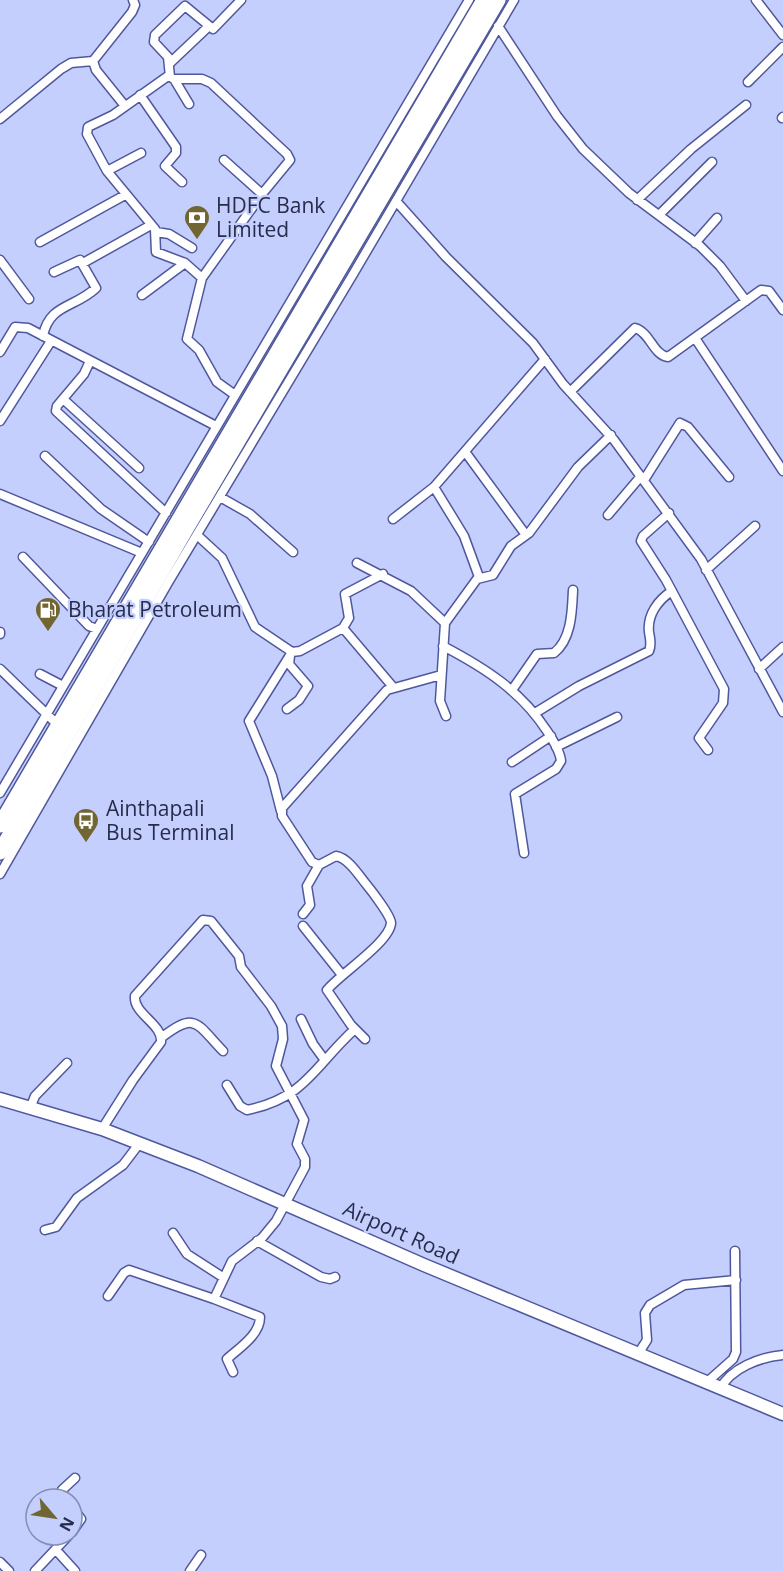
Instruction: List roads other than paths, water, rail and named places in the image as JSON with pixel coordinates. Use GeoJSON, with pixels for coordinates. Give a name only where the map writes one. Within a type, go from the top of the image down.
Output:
{"type":"FeatureCollection","features":[{"type":"Feature","properties":{"kind":"highway"},"geometry":{"type":"LineString","coordinates":[[0,852],[62,730],[484,0]]}},
{"type":"Feature","properties":{"kind":"highway"},"geometry":{"type":"LineString","coordinates":[[0,825],[62,730],[498,0]]}},
{"type":"Feature","properties":{"kind":"main road","name":"Airport Road"},"geometry":{"type":"LineString","coordinates":[[0,1099],[31,1106],[102,1129],[198,1166],[284,1205],[783,1414]]}},
{"type":"Feature","properties":{"kind":"street"},"geometry":{"type":"LineString","coordinates":[[0,119],[61,69],[71,63],[93,61],[132,12],[135,5],[133,0]]}},
{"type":"Feature","properties":{"kind":"street"},"geometry":{"type":"LineString","coordinates":[[170,63],[208,27],[216,27],[241,0]]}},
{"type":"Feature","properties":{"kind":"street"},"geometry":{"type":"LineString","coordinates":[[0,874],[62,730],[63,686],[470,0]]}},
{"type":"Feature","properties":{"kind":"street"},"geometry":{"type":"LineString","coordinates":[[0,794],[62,730],[197,535],[514,0]]}},
{"type":"Feature","properties":{"kind":"street"},"geometry":{"type":"LineString","coordinates":[[756,0],[783,34]]}},
{"type":"Feature","properties":{"kind":"street"},"geometry":{"type":"LineString","coordinates":[[189,104],[172,78],[170,63],[153,38],[181,7],[187,7],[208,27]]}},
{"type":"Feature","properties":{"kind":"street"},"geometry":{"type":"LineString","coordinates":[[498,26],[569,133],[590,157],[637,200],[695,243],[720,266],[746,301]]}},
{"type":"Feature","properties":{"kind":"street"},"geometry":{"type":"LineString","coordinates":[[748,82],[783,47]]}},
{"type":"Feature","properties":{"kind":"street"},"geometry":{"type":"LineString","coordinates":[[93,61],[96,70],[125,106]]}},
{"type":"Feature","properties":{"kind":"street"},"geometry":{"type":"LineString","coordinates":[[192,248],[154,228],[107,171],[86,129],[125,106],[140,94],[172,78],[202,79],[211,83],[290,156],[289,163],[262,194],[202,278],[187,339],[199,350],[217,382],[235,395]]}},
{"type":"Feature","properties":{"kind":"street"},"geometry":{"type":"LineString","coordinates":[[140,94],[176,147],[176,153],[165,166],[182,182]]}},
{"type":"Feature","properties":{"kind":"street"},"geometry":{"type":"LineString","coordinates":[[637,200],[691,148],[746,105]]}},
{"type":"Feature","properties":{"kind":"street"},"geometry":{"type":"LineString","coordinates":[[107,171],[141,153]]}},
{"type":"Feature","properties":{"kind":"street"},"geometry":{"type":"LineString","coordinates":[[224,160],[262,194]]}},
{"type":"Feature","properties":{"kind":"street"},"geometry":{"type":"LineString","coordinates":[[659,215],[711,162]]}},
{"type":"Feature","properties":{"kind":"street"},"geometry":{"type":"LineString","coordinates":[[40,242],[125,195]]}},
{"type":"Feature","properties":{"kind":"street"},"geometry":{"type":"LineString","coordinates":[[396,201],[446,257],[533,343],[570,392],[610,435],[643,478],[706,570],[783,712]]}},
{"type":"Feature","properties":{"kind":"street"},"geometry":{"type":"LineString","coordinates":[[695,243],[717,218]]}},
{"type":"Feature","properties":{"kind":"street"},"geometry":{"type":"LineString","coordinates":[[154,228],[155,249],[158,255],[185,263],[202,278]]}},
{"type":"Feature","properties":{"kind":"street"},"geometry":{"type":"LineString","coordinates":[[83,263],[154,228]]}},
{"type":"Feature","properties":{"kind":"street"},"geometry":{"type":"LineString","coordinates":[[43,336],[45,322],[51,315],[96,288],[83,263],[76,259],[54,272]]}},
{"type":"Feature","properties":{"kind":"street"},"geometry":{"type":"LineString","coordinates":[[0,260],[29,299]]}},
{"type":"Feature","properties":{"kind":"street"},"geometry":{"type":"LineString","coordinates":[[142,295],[185,263]]}},
{"type":"Feature","properties":{"kind":"street"},"geometry":{"type":"LineString","coordinates":[[570,392],[635,328],[641,330],[664,357],[671,355],[766,289],[783,310]]}},
{"type":"Feature","properties":{"kind":"street"},"geometry":{"type":"LineString","coordinates":[[0,352],[15,327],[28,328],[216,426]]}},
{"type":"Feature","properties":{"kind":"street"},"geometry":{"type":"LineString","coordinates":[[695,338],[783,471]]}},
{"type":"Feature","properties":{"kind":"street"},"geometry":{"type":"LineString","coordinates":[[0,421],[51,341]]}},
{"type":"Feature","properties":{"kind":"street"},"geometry":{"type":"LineString","coordinates":[[393,519],[434,487],[466,453],[545,359]]}},
{"type":"Feature","properties":{"kind":"street"},"geometry":{"type":"LineString","coordinates":[[90,361],[84,374],[57,406],[58,415],[166,513]]}},
{"type":"Feature","properties":{"kind":"street"},"geometry":{"type":"LineString","coordinates":[[63,399],[139,468]]}},
{"type":"Feature","properties":{"kind":"street"},"geometry":{"type":"LineString","coordinates":[[608,515],[643,478],[680,423],[688,427],[729,477]]}},
{"type":"Feature","properties":{"kind":"street"},"geometry":{"type":"LineString","coordinates":[[447,716],[440,701],[445,623],[479,577],[493,575],[511,546],[526,535],[578,467],[610,435]]}},
{"type":"Feature","properties":{"kind":"street"},"geometry":{"type":"LineString","coordinates":[[466,453],[526,535]]}},
{"type":"Feature","properties":{"kind":"street"},"geometry":{"type":"LineString","coordinates":[[45,456],[101,509],[149,542]]}},
{"type":"Feature","properties":{"kind":"street"},"geometry":{"type":"LineString","coordinates":[[434,487],[464,536],[479,577]]}},
{"type":"Feature","properties":{"kind":"street"},"geometry":{"type":"LineString","coordinates":[[0,494],[142,553]]}},
{"type":"Feature","properties":{"kind":"street"},"geometry":{"type":"LineString","coordinates":[[220,496],[250,514],[293,552]]}},
{"type":"Feature","properties":{"kind":"street"},"geometry":{"type":"LineString","coordinates":[[669,513],[643,536],[641,542],[672,591],[725,694],[723,703],[699,738],[708,750]]}},
{"type":"Feature","properties":{"kind":"street"},"geometry":{"type":"LineString","coordinates":[[706,570],[755,526]]}},
{"type":"Feature","properties":{"kind":"street"},"geometry":{"type":"LineString","coordinates":[[197,535],[222,558],[255,627],[292,652],[300,651],[343,628],[349,618],[343,597],[345,594],[383,574]]}},
{"type":"Feature","properties":{"kind":"street"},"geometry":{"type":"LineString","coordinates":[[23,557],[89,626],[97,629]]}},
{"type":"Feature","properties":{"kind":"street"},"geometry":{"type":"LineString","coordinates":[[357,562],[411,591],[445,623]]}},
{"type":"Feature","properties":{"kind":"street"},"geometry":{"type":"LineString","coordinates":[[512,690],[537,654],[554,653],[560,646],[571,620],[573,590]]}},
{"type":"Feature","properties":{"kind":"street"},"geometry":{"type":"LineString","coordinates":[[535,713],[579,686],[649,651],[651,644],[648,625],[658,602],[672,591]]}},
{"type":"Feature","properties":{"kind":"street"},"geometry":{"type":"LineString","coordinates":[[343,628],[393,687]]}},
{"type":"Feature","properties":{"kind":"street"},"geometry":{"type":"LineString","coordinates":[[443,646],[483,668],[512,690],[535,713],[556,747],[561,761],[556,769],[515,794],[524,853]]}},
{"type":"Feature","properties":{"kind":"street"},"geometry":{"type":"LineString","coordinates":[[759,669],[783,647]]}},
{"type":"Feature","properties":{"kind":"street"},"geometry":{"type":"LineString","coordinates":[[287,709],[299,700],[308,686],[289,664],[292,652]]}},
{"type":"Feature","properties":{"kind":"street"},"geometry":{"type":"LineString","coordinates":[[292,652],[249,722],[272,776],[281,811],[309,858],[319,866]]}},
{"type":"Feature","properties":{"kind":"street"},"geometry":{"type":"LineString","coordinates":[[0,669],[62,730]]}},
{"type":"Feature","properties":{"kind":"street"},"geometry":{"type":"LineString","coordinates":[[40,674],[63,686]]}},
{"type":"Feature","properties":{"kind":"street"},"geometry":{"type":"LineString","coordinates":[[281,811],[363,714],[393,687],[441,675]]}},
{"type":"Feature","properties":{"kind":"street"},"geometry":{"type":"LineString","coordinates":[[556,747],[617,717]]}},
{"type":"Feature","properties":{"kind":"street"},"geometry":{"type":"LineString","coordinates":[[512,762],[551,736]]}},
{"type":"Feature","properties":{"kind":"street"},"geometry":{"type":"LineString","coordinates":[[303,914],[310,905],[307,886],[319,866],[336,856],[345,860],[391,921],[386,934],[378,943],[327,990],[365,1039]]}},
{"type":"Feature","properties":{"kind":"street"},"geometry":{"type":"LineString","coordinates":[[161,1038],[135,1003],[135,996],[207,919],[237,953],[241,967],[271,1006],[282,1026],[284,1039],[276,1066],[304,1120],[297,1140],[305,1163],[270,1229],[232,1261],[215,1296]]}},
{"type":"Feature","properties":{"kind":"street"},"geometry":{"type":"LineString","coordinates":[[303,926],[342,975]]}},
{"type":"Feature","properties":{"kind":"street"},"geometry":{"type":"LineString","coordinates":[[301,1019],[313,1044],[324,1059]]}},
{"type":"Feature","properties":{"kind":"street"},"geometry":{"type":"LineString","coordinates":[[102,1129],[133,1080],[159,1046],[161,1038],[180,1023],[191,1022],[200,1027],[223,1051]]}},
{"type":"Feature","properties":{"kind":"street"},"geometry":{"type":"LineString","coordinates":[[227,1085],[240,1106],[247,1110],[290,1094],[312,1078],[324,1059],[355,1029]]}},
{"type":"Feature","properties":{"kind":"street"},"geometry":{"type":"LineString","coordinates":[[31,1106],[35,1096],[67,1063]]}},
{"type":"Feature","properties":{"kind":"street"},"geometry":{"type":"LineString","coordinates":[[45,1230],[56,1227],[77,1198],[123,1165],[139,1144]]}},
{"type":"Feature","properties":{"kind":"street"},"geometry":{"type":"LineString","coordinates":[[173,1233],[187,1254],[224,1278]]}},
{"type":"Feature","properties":{"kind":"street"},"geometry":{"type":"LineString","coordinates":[[257,1241],[307,1271],[326,1279],[336,1277]]}},
{"type":"Feature","properties":{"kind":"street"},"geometry":{"type":"LineString","coordinates":[[706,1383],[733,1359],[736,1352],[735,1251]]}},
{"type":"Feature","properties":{"kind":"street"},"geometry":{"type":"LineString","coordinates":[[108,1296],[124,1273],[129,1270],[215,1296],[260,1317],[248,1341],[227,1359],[227,1364],[233,1372]]}},
{"type":"Feature","properties":{"kind":"street"},"geometry":{"type":"LineString","coordinates":[[638,1354],[647,1340],[645,1313],[650,1305],[684,1285],[736,1280]]}},
{"type":"Feature","properties":{"kind":"street"},"geometry":{"type":"LineString","coordinates":[[720,1389],[726,1378],[734,1372],[770,1356],[783,1355]]}},
{"type":"Feature","properties":{"kind":"street"},"geometry":{"type":"LineString","coordinates":[[65,1487],[75,1478]]}},
{"type":"Feature","properties":{"kind":"street"},"geometry":{"type":"LineString","coordinates":[[35,1571],[59,1547]]}},
{"type":"Feature","properties":{"kind":"street"},"geometry":{"type":"LineString","coordinates":[[56,1550],[75,1571]]}},
{"type":"Feature","properties":{"kind":"street"},"geometry":{"type":"LineString","coordinates":[[190,1571],[201,1555]]}},
{"type":"Feature","properties":{"kind":"street"},"geometry":{"type":"LineString","coordinates":[[0,1562],[9,1571]]}},
{"type":"Feature","properties":{"kind":"place","name":"HDFC Bank Limited"},"geometry":{"type":"Point","coordinates":[197,241]}},
{"type":"Feature","properties":{"kind":"place","name":"Bharat Petroleum"},"geometry":{"type":"Point","coordinates":[48,633]}},
{"type":"Feature","properties":{"kind":"place","name":"Ainthapali Bus Terminal"},"geometry":{"type":"Point","coordinates":[86,844]}}]}
